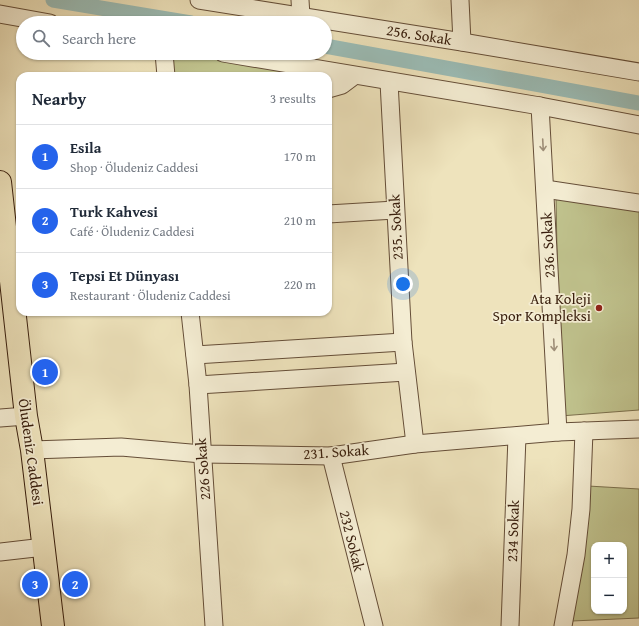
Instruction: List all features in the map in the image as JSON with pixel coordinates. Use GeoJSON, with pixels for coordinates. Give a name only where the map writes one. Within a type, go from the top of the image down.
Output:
{"type":"FeatureCollection","features":[{"type":"Feature","properties":{"kind":"main road","name":"Öludeniz Caddesi"},"geometry":{"type":"LineString","coordinates":[[0,182],[13,235],[16,277]]}},
{"type":"Feature","properties":{"kind":"main road","name":"Öludeniz Caddesi"},"geometry":{"type":"LineString","coordinates":[[19,316],[26,416],[32,450],[53,626]]}},
{"type":"Feature","properties":{"kind":"street","name":"256. Sokak"},"geometry":{"type":"LineString","coordinates":[[199,0],[301,8],[462,42],[639,72]]}},
{"type":"Feature","properties":{"kind":"street"},"geometry":{"type":"LineString","coordinates":[[461,0],[462,42]]}},
{"type":"Feature","properties":{"kind":"street"},"geometry":{"type":"LineString","coordinates":[[0,14],[16,17]]}},
{"type":"Feature","properties":{"kind":"street"},"geometry":{"type":"LineString","coordinates":[[165,60],[166,72]]}},
{"type":"Feature","properties":{"kind":"street"},"geometry":{"type":"LineString","coordinates":[[263,60],[331,72]]}},
{"type":"Feature","properties":{"kind":"street"},"geometry":{"type":"LineString","coordinates":[[332,72],[540,106],[639,125]]}},
{"type":"Feature","properties":{"kind":"street"},"geometry":{"type":"LineString","coordinates":[[332,87],[342,85],[354,76]]}},
{"type":"Feature","properties":{"kind":"street","name":"235. Sokak"},"geometry":{"type":"LineString","coordinates":[[389,82],[403,342],[415,444]]}},
{"type":"Feature","properties":{"kind":"street","name":"236. Sokak"},"geometry":{"type":"LineString","coordinates":[[540,106],[558,432]]}},
{"type":"Feature","properties":{"kind":"street"},"geometry":{"type":"LineString","coordinates":[[545,189],[639,203]]}},
{"type":"Feature","properties":{"kind":"street"},"geometry":{"type":"LineString","coordinates":[[332,214],[395,210]]}},
{"type":"Feature","properties":{"kind":"street","name":"226 Sokak"},"geometry":{"type":"LineString","coordinates":[[190,316],[198,385],[214,626]]}},
{"type":"Feature","properties":{"kind":"street"},"geometry":{"type":"LineString","coordinates":[[195,355],[403,342]]}},
{"type":"Feature","properties":{"kind":"street"},"geometry":{"type":"LineString","coordinates":[[198,385],[406,372]]}},
{"type":"Feature","properties":{"kind":"street"},"geometry":{"type":"LineString","coordinates":[[0,418],[26,416]]}},
{"type":"Feature","properties":{"kind":"street","name":"231. Sokak"},"geometry":{"type":"LineString","coordinates":[[32,450],[121,447],[202,454],[331,456],[415,444],[558,432],[639,429]]}},
{"type":"Feature","properties":{"kind":"street"},"geometry":{"type":"LineString","coordinates":[[563,626],[576,555],[581,509],[584,431]]}},
{"type":"Feature","properties":{"kind":"street","name":"234 Sokak"},"geometry":{"type":"LineString","coordinates":[[510,626],[517,436]]}},
{"type":"Feature","properties":{"kind":"street","name":"232 Sokak"},"geometry":{"type":"LineString","coordinates":[[331,456],[374,626]]}},
{"type":"Feature","properties":{"kind":"street"},"geometry":{"type":"LineString","coordinates":[[0,552],[44,547]]}},
{"type":"Feature","properties":{"kind":"green space"},"geometry":{"type":"Polygon","coordinates":[[[172,60],[219,60],[285,72],[173,72],[172,60]]]}},
{"type":"Feature","properties":{"kind":"green space","name":"Ata Koleji Spor Kompleksi"},"geometry":{"type":"Polygon","coordinates":[[[556,198],[639,207],[639,410],[560,416],[556,198]]]}},
{"type":"Feature","properties":{"kind":"green space"},"geometry":{"type":"Polygon","coordinates":[[[588,486],[639,489],[639,618],[572,621],[588,486]]]}},
{"type":"Feature","properties":{"kind":"waterway"},"geometry":{"type":"LineString","coordinates":[[53,0],[149,16]]}},
{"type":"Feature","properties":{"kind":"waterway"},"geometry":{"type":"LineString","coordinates":[[332,47],[639,103]]}},
{"type":"Feature","properties":{"kind":"place","name":"Ata Koleji Spor Kompleksi"},"geometry":{"type":"Point","coordinates":[599,308]}},
{"type":"Feature","properties":{"kind":"place","name":"Esila"},"geometry":{"type":"Point","coordinates":[45,372]}},
{"type":"Feature","properties":{"kind":"place","name":"Tepsi Et Dünyası"},"geometry":{"type":"Point","coordinates":[35,584]}},
{"type":"Feature","properties":{"kind":"place","name":"Turk Kahvesi"},"geometry":{"type":"Point","coordinates":[75,584]}}]}
